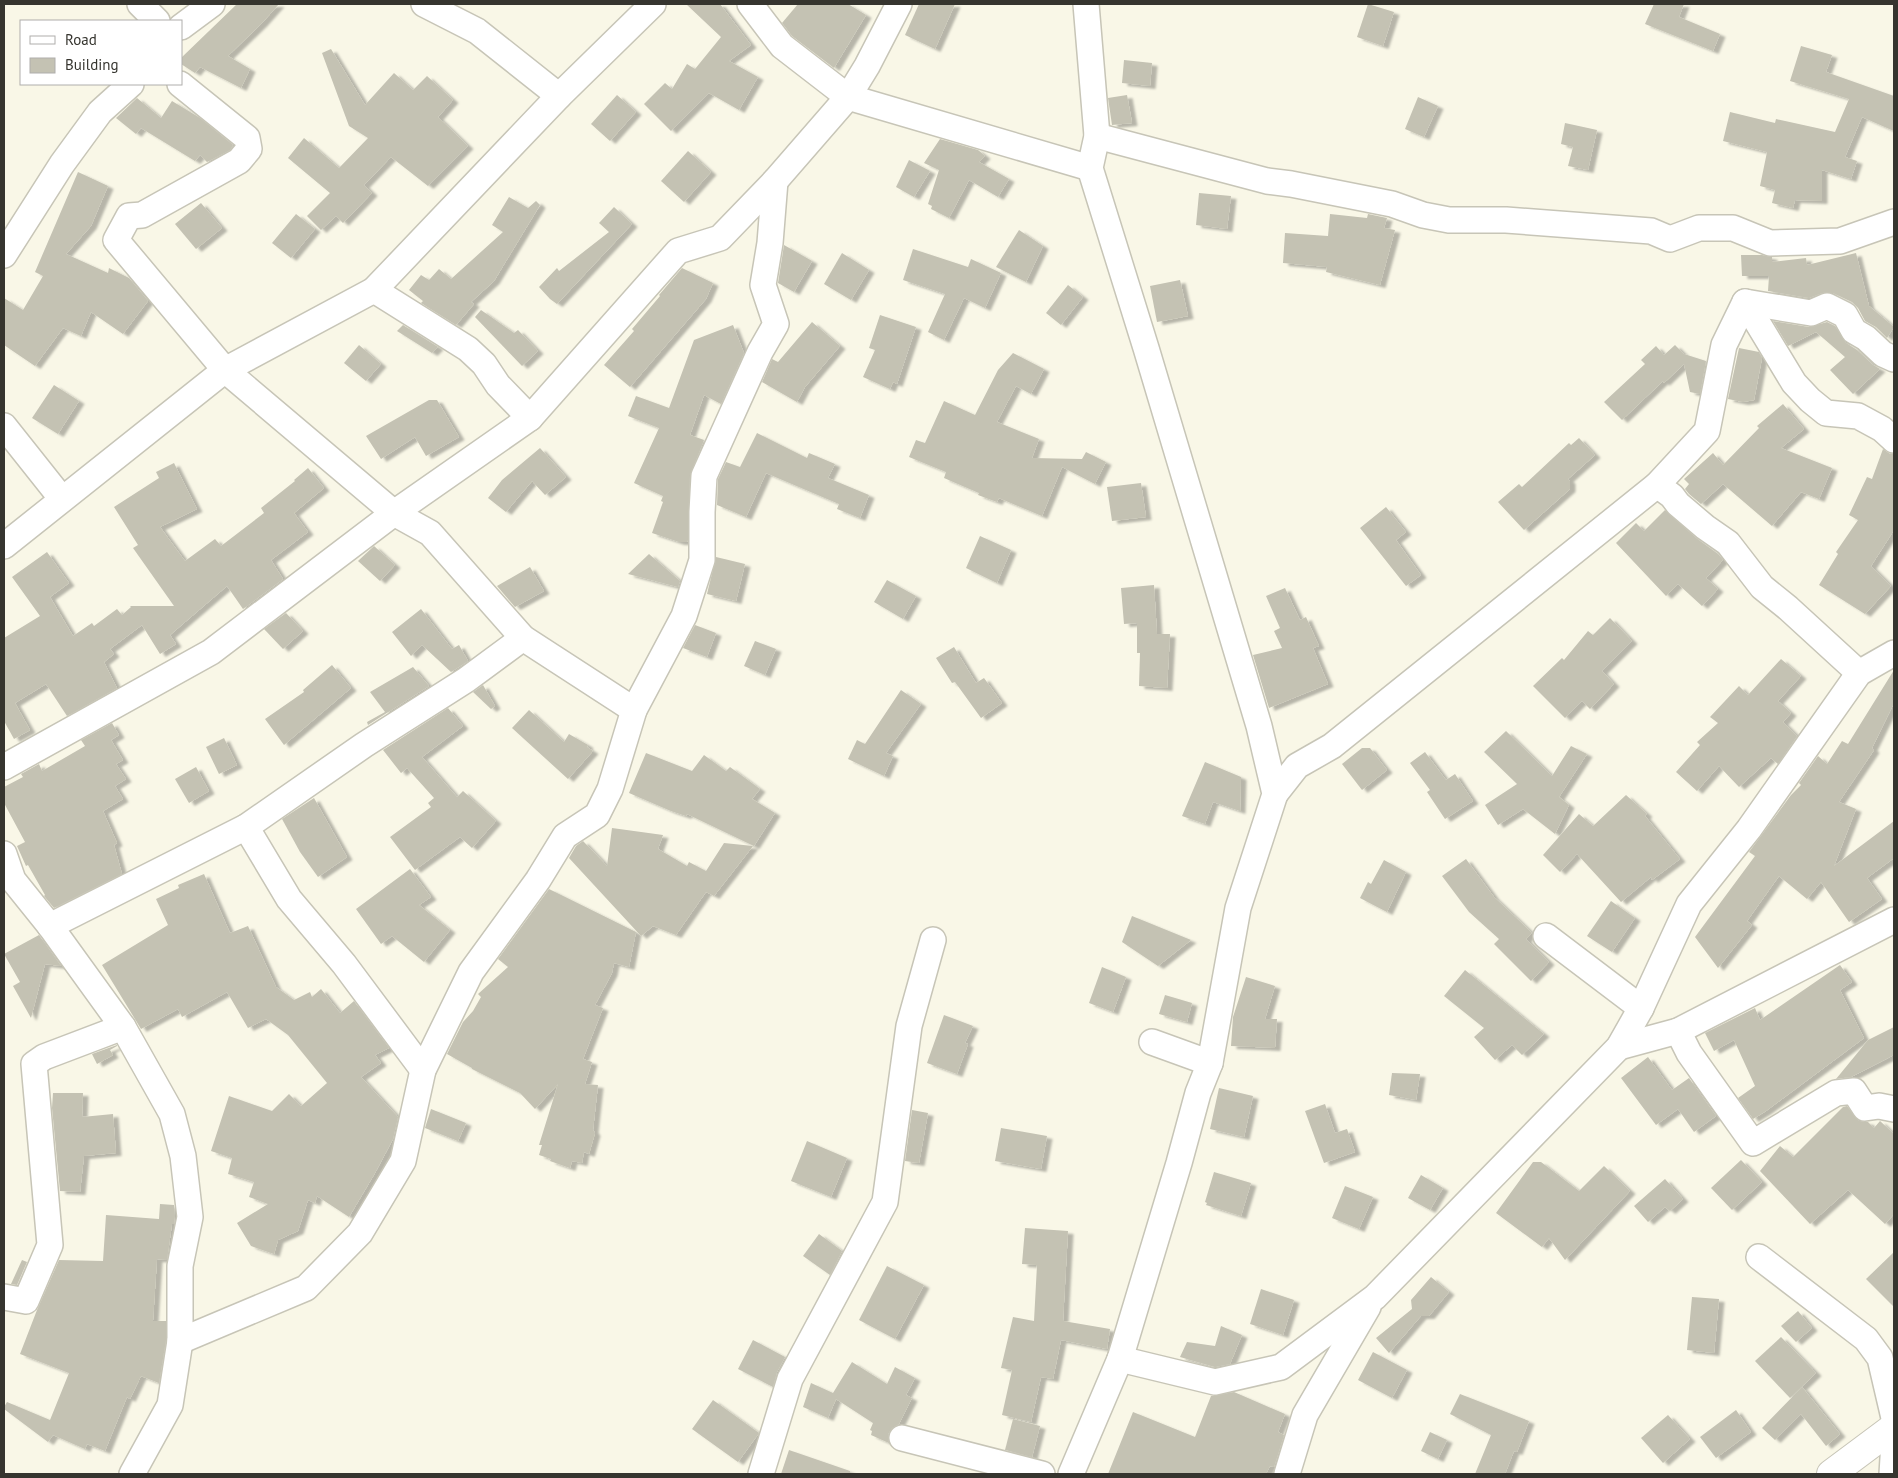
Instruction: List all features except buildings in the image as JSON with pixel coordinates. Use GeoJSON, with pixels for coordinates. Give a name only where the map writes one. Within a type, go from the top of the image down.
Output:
{"type":"FeatureCollection","features":[{"type":"Feature","properties":{"kind":"street"},"geometry":{"type":"LineString","coordinates":[[140,4],[156,20]]}},
{"type":"Feature","properties":{"kind":"street"},"geometry":{"type":"LineString","coordinates":[[182,25],[212,4]]}},
{"type":"Feature","properties":{"kind":"street"},"geometry":{"type":"LineString","coordinates":[[424,4],[478,31],[559,96]]}},
{"type":"Feature","properties":{"kind":"street"},"geometry":{"type":"LineString","coordinates":[[4,546],[225,370],[374,290],[559,96],[653,4]]}},
{"type":"Feature","properties":{"kind":"street"},"geometry":{"type":"LineString","coordinates":[[750,4],[782,46],[848,97],[1090,168]]}},
{"type":"Feature","properties":{"kind":"street"},"geometry":{"type":"LineString","coordinates":[[4,767],[211,652],[394,513],[530,418],[678,251],[720,238],[775,181],[848,97],[900,4]]}},
{"type":"Feature","properties":{"kind":"street"},"geometry":{"type":"LineString","coordinates":[[1082,7],[1098,136],[1090,168],[1251,698],[1276,794]]}},
{"type":"Feature","properties":{"kind":"street"},"geometry":{"type":"LineString","coordinates":[[4,256],[67,156],[100,112],[130,85]]}},
{"type":"Feature","properties":{"kind":"street"},"geometry":{"type":"LineString","coordinates":[[181,85],[248,138],[249,149],[239,161],[142,215],[129,216],[116,240],[225,370],[394,513],[430,532],[523,638],[634,710]]}},
{"type":"Feature","properties":{"kind":"street"},"geometry":{"type":"LineString","coordinates":[[1098,136],[1267,181],[1392,204],[1423,215],[1449,220],[1506,220],[1651,231],[1670,239],[1699,228],[1734,228],[1770,243],[1840,241],[1894,222]]}},
{"type":"Feature","properties":{"kind":"street"},"geometry":{"type":"LineString","coordinates":[[180,1341],[306,1288],[360,1233],[403,1161],[423,1070],[471,972],[538,880],[564,836],[597,816],[610,789],[634,710],[684,616],[702,560],[704,476],[760,352],[776,324],[762,285],[770,243],[775,181]]}},
{"type":"Feature","properties":{"kind":"street"},"geometry":{"type":"LineString","coordinates":[[374,290],[468,349],[484,364],[498,384],[530,418]]}},
{"type":"Feature","properties":{"kind":"street"},"geometry":{"type":"LineString","coordinates":[[1745,302],[1811,314],[1827,306],[1845,315],[1854,331],[1866,338],[1883,354],[1894,359]]}},
{"type":"Feature","properties":{"kind":"street"},"geometry":{"type":"LineString","coordinates":[[1745,302],[1794,383],[1810,400],[1826,414],[1858,416],[1882,429],[1894,440]]}},
{"type":"Feature","properties":{"kind":"street"},"geometry":{"type":"LineString","coordinates":[[1071,1474],[1120,1358],[1179,1163],[1198,1093],[1210,1063],[1238,908],[1276,794],[1297,766],[1332,746],[1657,486],[1708,431],[1724,345],[1745,302]]}},
{"type":"Feature","properties":{"kind":"street"},"geometry":{"type":"LineString","coordinates":[[4,426],[62,499]]}},
{"type":"Feature","properties":{"kind":"street"},"geometry":{"type":"LineString","coordinates":[[1657,486],[1672,496],[1678,504],[1705,527],[1728,542],[1762,587],[1788,608],[1859,673]]}},
{"type":"Feature","properties":{"kind":"street"},"geometry":{"type":"LineString","coordinates":[[50,926],[246,827],[364,745],[466,680],[523,638]]}},
{"type":"Feature","properties":{"kind":"street"},"geometry":{"type":"LineString","coordinates":[[1120,1358],[1216,1382],[1281,1367],[1375,1297],[1620,1047],[1641,1008],[1689,904],[1749,829],[1859,673],[1894,653]]}},
{"type":"Feature","properties":{"kind":"street"},"geometry":{"type":"LineString","coordinates":[[246,827],[290,899],[344,964],[423,1070]]}},
{"type":"Feature","properties":{"kind":"street"},"geometry":{"type":"LineString","coordinates":[[4,854],[8,882],[50,926],[123,1027],[172,1114],[183,1156],[190,1217],[180,1266],[180,1341],[170,1405],[132,1474]]}},
{"type":"Feature","properties":{"kind":"street"},"geometry":{"type":"LineString","coordinates":[[1620,1047],[1678,1031],[1894,920]]}},
{"type":"Feature","properties":{"kind":"street"},"geometry":{"type":"LineString","coordinates":[[1546,936],[1641,1008]]}},
{"type":"Feature","properties":{"kind":"street"},"geometry":{"type":"LineString","coordinates":[[761,1474],[790,1379],[885,1202],[909,1026],[933,940]]}},
{"type":"Feature","properties":{"kind":"street"},"geometry":{"type":"LineString","coordinates":[[4,1297],[26,1301],[50,1245],[34,1064],[44,1056],[123,1027]]}},
{"type":"Feature","properties":{"kind":"street"},"geometry":{"type":"LineString","coordinates":[[1678,1031],[1690,1053],[1753,1143],[1836,1093],[1854,1091],[1865,1108],[1879,1106],[1894,1109]]}},
{"type":"Feature","properties":{"kind":"street"},"geometry":{"type":"LineString","coordinates":[[1152,1042],[1210,1063]]}},
{"type":"Feature","properties":{"kind":"street"},"geometry":{"type":"LineString","coordinates":[[1759,1257],[1866,1339],[1880,1358],[1894,1418]]}},
{"type":"Feature","properties":{"kind":"street"},"geometry":{"type":"LineString","coordinates":[[1287,1474],[1305,1415],[1375,1297]]}},
{"type":"Feature","properties":{"kind":"street"},"geometry":{"type":"LineString","coordinates":[[1831,1474],[1894,1427]]}},
{"type":"Feature","properties":{"kind":"street"},"geometry":{"type":"LineString","coordinates":[[902,1438],[1042,1474]]}},
{"type":"Feature","properties":{"kind":"street"},"geometry":{"type":"LineString","coordinates":[[1892,1474],[1894,1442]]}}]}
